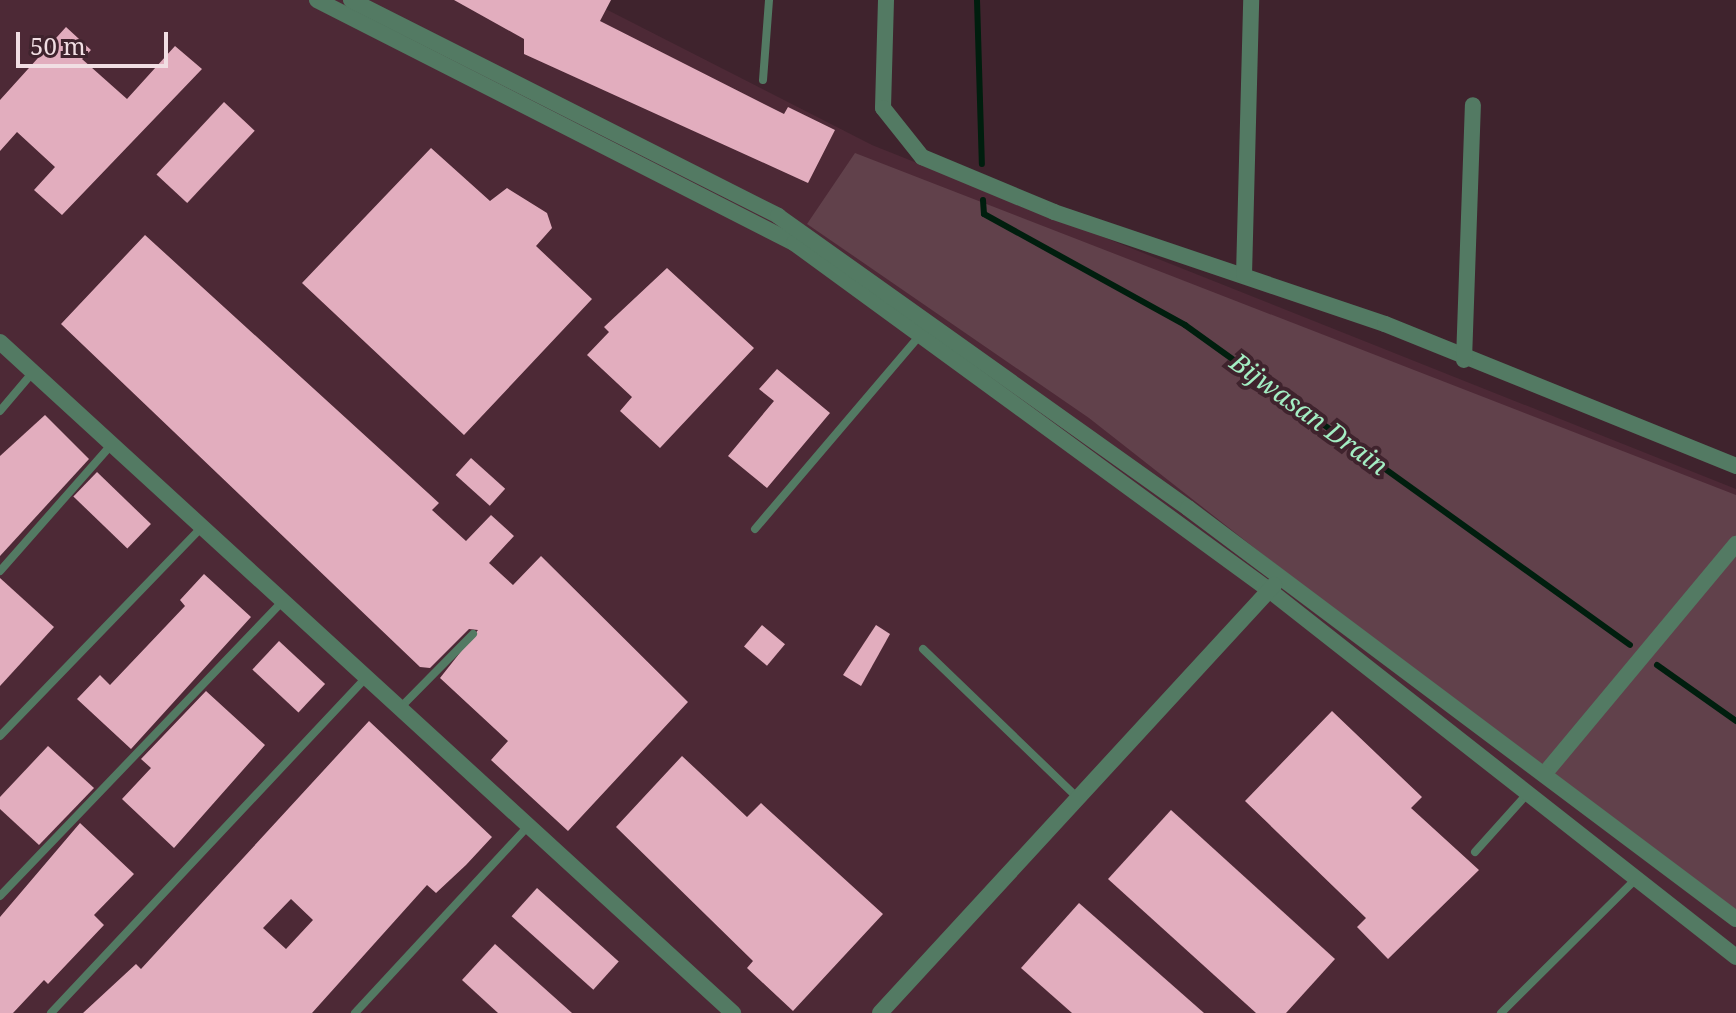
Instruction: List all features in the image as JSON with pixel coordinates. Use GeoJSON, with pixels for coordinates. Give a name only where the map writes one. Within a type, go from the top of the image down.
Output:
{"type":"FeatureCollection","features":[{"type":"Feature","properties":{"kind":"street"},"geometry":{"type":"LineString","coordinates":[[317,0],[757,222],[1546,772],[1736,919]]}},
{"type":"Feature","properties":{"kind":"street"},"geometry":{"type":"LineString","coordinates":[[351,0],[778,216],[1275,584],[1527,794],[1736,957]]}},
{"type":"Feature","properties":{"kind":"street"},"geometry":{"type":"LineString","coordinates":[[886,0],[883,108],[922,157],[1054,212],[1244,275],[1736,466]]}},
{"type":"Feature","properties":{"kind":"street"},"geometry":{"type":"LineString","coordinates":[[1244,275],[1251,0]]}},
{"type":"Feature","properties":{"kind":"street"},"geometry":{"type":"LineString","coordinates":[[1464,360],[1473,105]]}},
{"type":"Feature","properties":{"kind":"street"},"geometry":{"type":"LineString","coordinates":[[0,342],[733,1013]]}},
{"type":"Feature","properties":{"kind":"street"},"geometry":{"type":"LineString","coordinates":[[1546,772],[1736,544]]}},
{"type":"Feature","properties":{"kind":"street"},"geometry":{"type":"LineString","coordinates":[[880,1013],[1275,584]]}},
{"type":"Feature","properties":{"kind":"lane"},"geometry":{"type":"LineString","coordinates":[[763,80],[769,0]]}},
{"type":"Feature","properties":{"kind":"lane"},"geometry":{"type":"LineString","coordinates":[[755,529],[921,335]]}},
{"type":"Feature","properties":{"kind":"lane"},"geometry":{"type":"LineString","coordinates":[[0,411],[33,372]]}},
{"type":"Feature","properties":{"kind":"lane"},"geometry":{"type":"LineString","coordinates":[[0,571],[112,444]]}},
{"type":"Feature","properties":{"kind":"lane"},"geometry":{"type":"LineString","coordinates":[[0,736],[202,527]]}},
{"type":"Feature","properties":{"kind":"lane"},"geometry":{"type":"LineString","coordinates":[[0,896],[283,601]]}},
{"type":"Feature","properties":{"kind":"lane"},"geometry":{"type":"LineString","coordinates":[[400,708],[473,634]]}},
{"type":"Feature","properties":{"kind":"lane"},"geometry":{"type":"LineString","coordinates":[[923,649],[1078,798]]}},
{"type":"Feature","properties":{"kind":"lane"},"geometry":{"type":"LineString","coordinates":[[51,1013],[366,677]]}},
{"type":"Feature","properties":{"kind":"lane"},"geometry":{"type":"LineString","coordinates":[[1475,852],[1527,794]]}},
{"type":"Feature","properties":{"kind":"lane"},"geometry":{"type":"LineString","coordinates":[[355,1013],[528,826]]}},
{"type":"Feature","properties":{"kind":"lane"},"geometry":{"type":"LineString","coordinates":[[1501,1013],[1637,877]]}},
{"type":"Feature","properties":{"kind":"shaded area"},"geometry":{"type":"Polygon","coordinates":[[[0,0],[588,0],[872,145],[1736,489],[1736,1013],[0,1013],[0,0]]]}},
{"type":"Feature","properties":{"kind":"shaded area"},"geometry":{"type":"Polygon","coordinates":[[[855,153],[1736,495],[1736,926],[1089,418],[807,224],[855,153]]]}},
{"type":"Feature","properties":{"kind":"building"},"geometry":{"type":"Polygon","coordinates":[[[454,0],[611,0],[600,21],[784,114],[788,107],[835,130],[808,183],[524,54],[524,39],[454,0]]]}},
{"type":"Feature","properties":{"kind":"building"},"geometry":{"type":"Polygon","coordinates":[[[66,27],[91,50],[82,59],[127,99],[175,46],[202,69],[62,215],[34,190],[55,167],[17,132],[0,151],[0,100],[66,27]]]}},
{"type":"Feature","properties":{"kind":"building"},"geometry":{"type":"Polygon","coordinates":[[[224,102],[255,131],[187,203],[156,174],[224,102]]]}},
{"type":"Feature","properties":{"kind":"building"},"geometry":{"type":"Polygon","coordinates":[[[431,148],[490,201],[507,188],[547,213],[552,228],[536,246],[592,299],[464,435],[302,283],[431,148]]]}},
{"type":"Feature","properties":{"kind":"building"},"geometry":{"type":"Polygon","coordinates":[[[145,235],[439,503],[432,510],[466,541],[491,515],[514,536],[489,563],[513,585],[541,556],[688,702],[568,831],[491,760],[508,741],[440,678],[478,630],[469,629],[430,668],[420,667],[61,324],[145,235]]]}},
{"type":"Feature","properties":{"kind":"building"},"geometry":{"type":"Polygon","coordinates":[[[667,268],[754,348],[660,448],[620,411],[632,397],[587,355],[609,332],[604,327],[667,268]]]}},
{"type":"Feature","properties":{"kind":"building"},"geometry":{"type":"Polygon","coordinates":[[[777,369],[830,413],[767,488],[728,456],[774,401],[759,389],[777,369]]]}},
{"type":"Feature","properties":{"kind":"building"},"geometry":{"type":"Polygon","coordinates":[[[45,415],[89,459],[0,556],[0,456],[45,415]]]}},
{"type":"Feature","properties":{"kind":"building"},"geometry":{"type":"Polygon","coordinates":[[[471,458],[505,489],[490,506],[456,475],[471,458]]]}},
{"type":"Feature","properties":{"kind":"building"},"geometry":{"type":"Polygon","coordinates":[[[97,472],[151,524],[127,549],[73,496],[97,472]]]}},
{"type":"Feature","properties":{"kind":"building"},"geometry":{"type":"Polygon","coordinates":[[[204,574],[251,617],[131,749],[77,699],[100,675],[110,685],[185,606],[180,600],[204,574]]]}},
{"type":"Feature","properties":{"kind":"building"},"geometry":{"type":"Polygon","coordinates":[[[0,578],[54,627],[0,686],[0,578]]]}},
{"type":"Feature","properties":{"kind":"building"},"geometry":{"type":"Polygon","coordinates":[[[762,625],[785,644],[767,666],[744,646],[762,625]]]}},
{"type":"Feature","properties":{"kind":"building"},"geometry":{"type":"Polygon","coordinates":[[[876,625],[890,634],[861,686],[843,675],[876,625]]]}},
{"type":"Feature","properties":{"kind":"building"},"geometry":{"type":"Polygon","coordinates":[[[279,641],[325,684],[298,712],[252,670],[279,641]]]}},
{"type":"Feature","properties":{"kind":"building"},"geometry":{"type":"Polygon","coordinates":[[[206,691],[265,745],[174,848],[122,799],[151,768],[141,759],[206,691]]]}},
{"type":"Feature","properties":{"kind":"building"},"geometry":{"type":"Polygon","coordinates":[[[1332,711],[1422,797],[1411,808],[1479,870],[1388,959],[1357,927],[1366,918],[1245,801],[1332,711]]]}},
{"type":"Feature","properties":{"kind":"building"},"geometry":{"type":"Polygon","coordinates":[[[369,721],[492,837],[436,893],[427,885],[312,1013],[83,1013],[136,964],[141,969],[369,721]],[[291,899],[263,928],[286,949],[313,920],[291,899]]]}},
{"type":"Feature","properties":{"kind":"building"},"geometry":{"type":"Polygon","coordinates":[[[48,746],[94,788],[39,845],[0,809],[0,797],[48,746]]]}},
{"type":"Feature","properties":{"kind":"building"},"geometry":{"type":"Polygon","coordinates":[[[682,756],[747,817],[761,803],[883,914],[793,1011],[747,968],[753,961],[616,827],[682,756]]]}},
{"type":"Feature","properties":{"kind":"building"},"geometry":{"type":"Polygon","coordinates":[[[1171,810],[1335,959],[1286,1013],[1256,1013],[1108,879],[1171,810]]]}},
{"type":"Feature","properties":{"kind":"building"},"geometry":{"type":"Polygon","coordinates":[[[80,823],[134,874],[94,915],[104,925],[48,984],[44,980],[13,1013],[0,1013],[0,917],[80,823]]]}},
{"type":"Feature","properties":{"kind":"building"},"geometry":{"type":"Polygon","coordinates":[[[537,888],[619,962],[593,990],[512,916],[537,888]]]}},
{"type":"Feature","properties":{"kind":"building"},"geometry":{"type":"Polygon","coordinates":[[[1079,903],[1204,1013],[1072,1013],[1021,968],[1079,903]]]}},
{"type":"Feature","properties":{"kind":"building"},"geometry":{"type":"Polygon","coordinates":[[[495,944],[572,1013],[498,1013],[462,980],[495,944]]]}},
{"type":"Feature","properties":{"kind":"waterway","name":"Bijwasan Drain"},"geometry":{"type":"LineString","coordinates":[[977,0],[982,164]]}},
{"type":"Feature","properties":{"kind":"waterway","name":"Bijwasan Drain"},"geometry":{"type":"LineString","coordinates":[[983,200],[984,214],[1185,325],[1630,645]]}},
{"type":"Feature","properties":{"kind":"waterway","name":"Bijwasan Drain"},"geometry":{"type":"LineString","coordinates":[[1657,665],[1736,721]]}}]}
